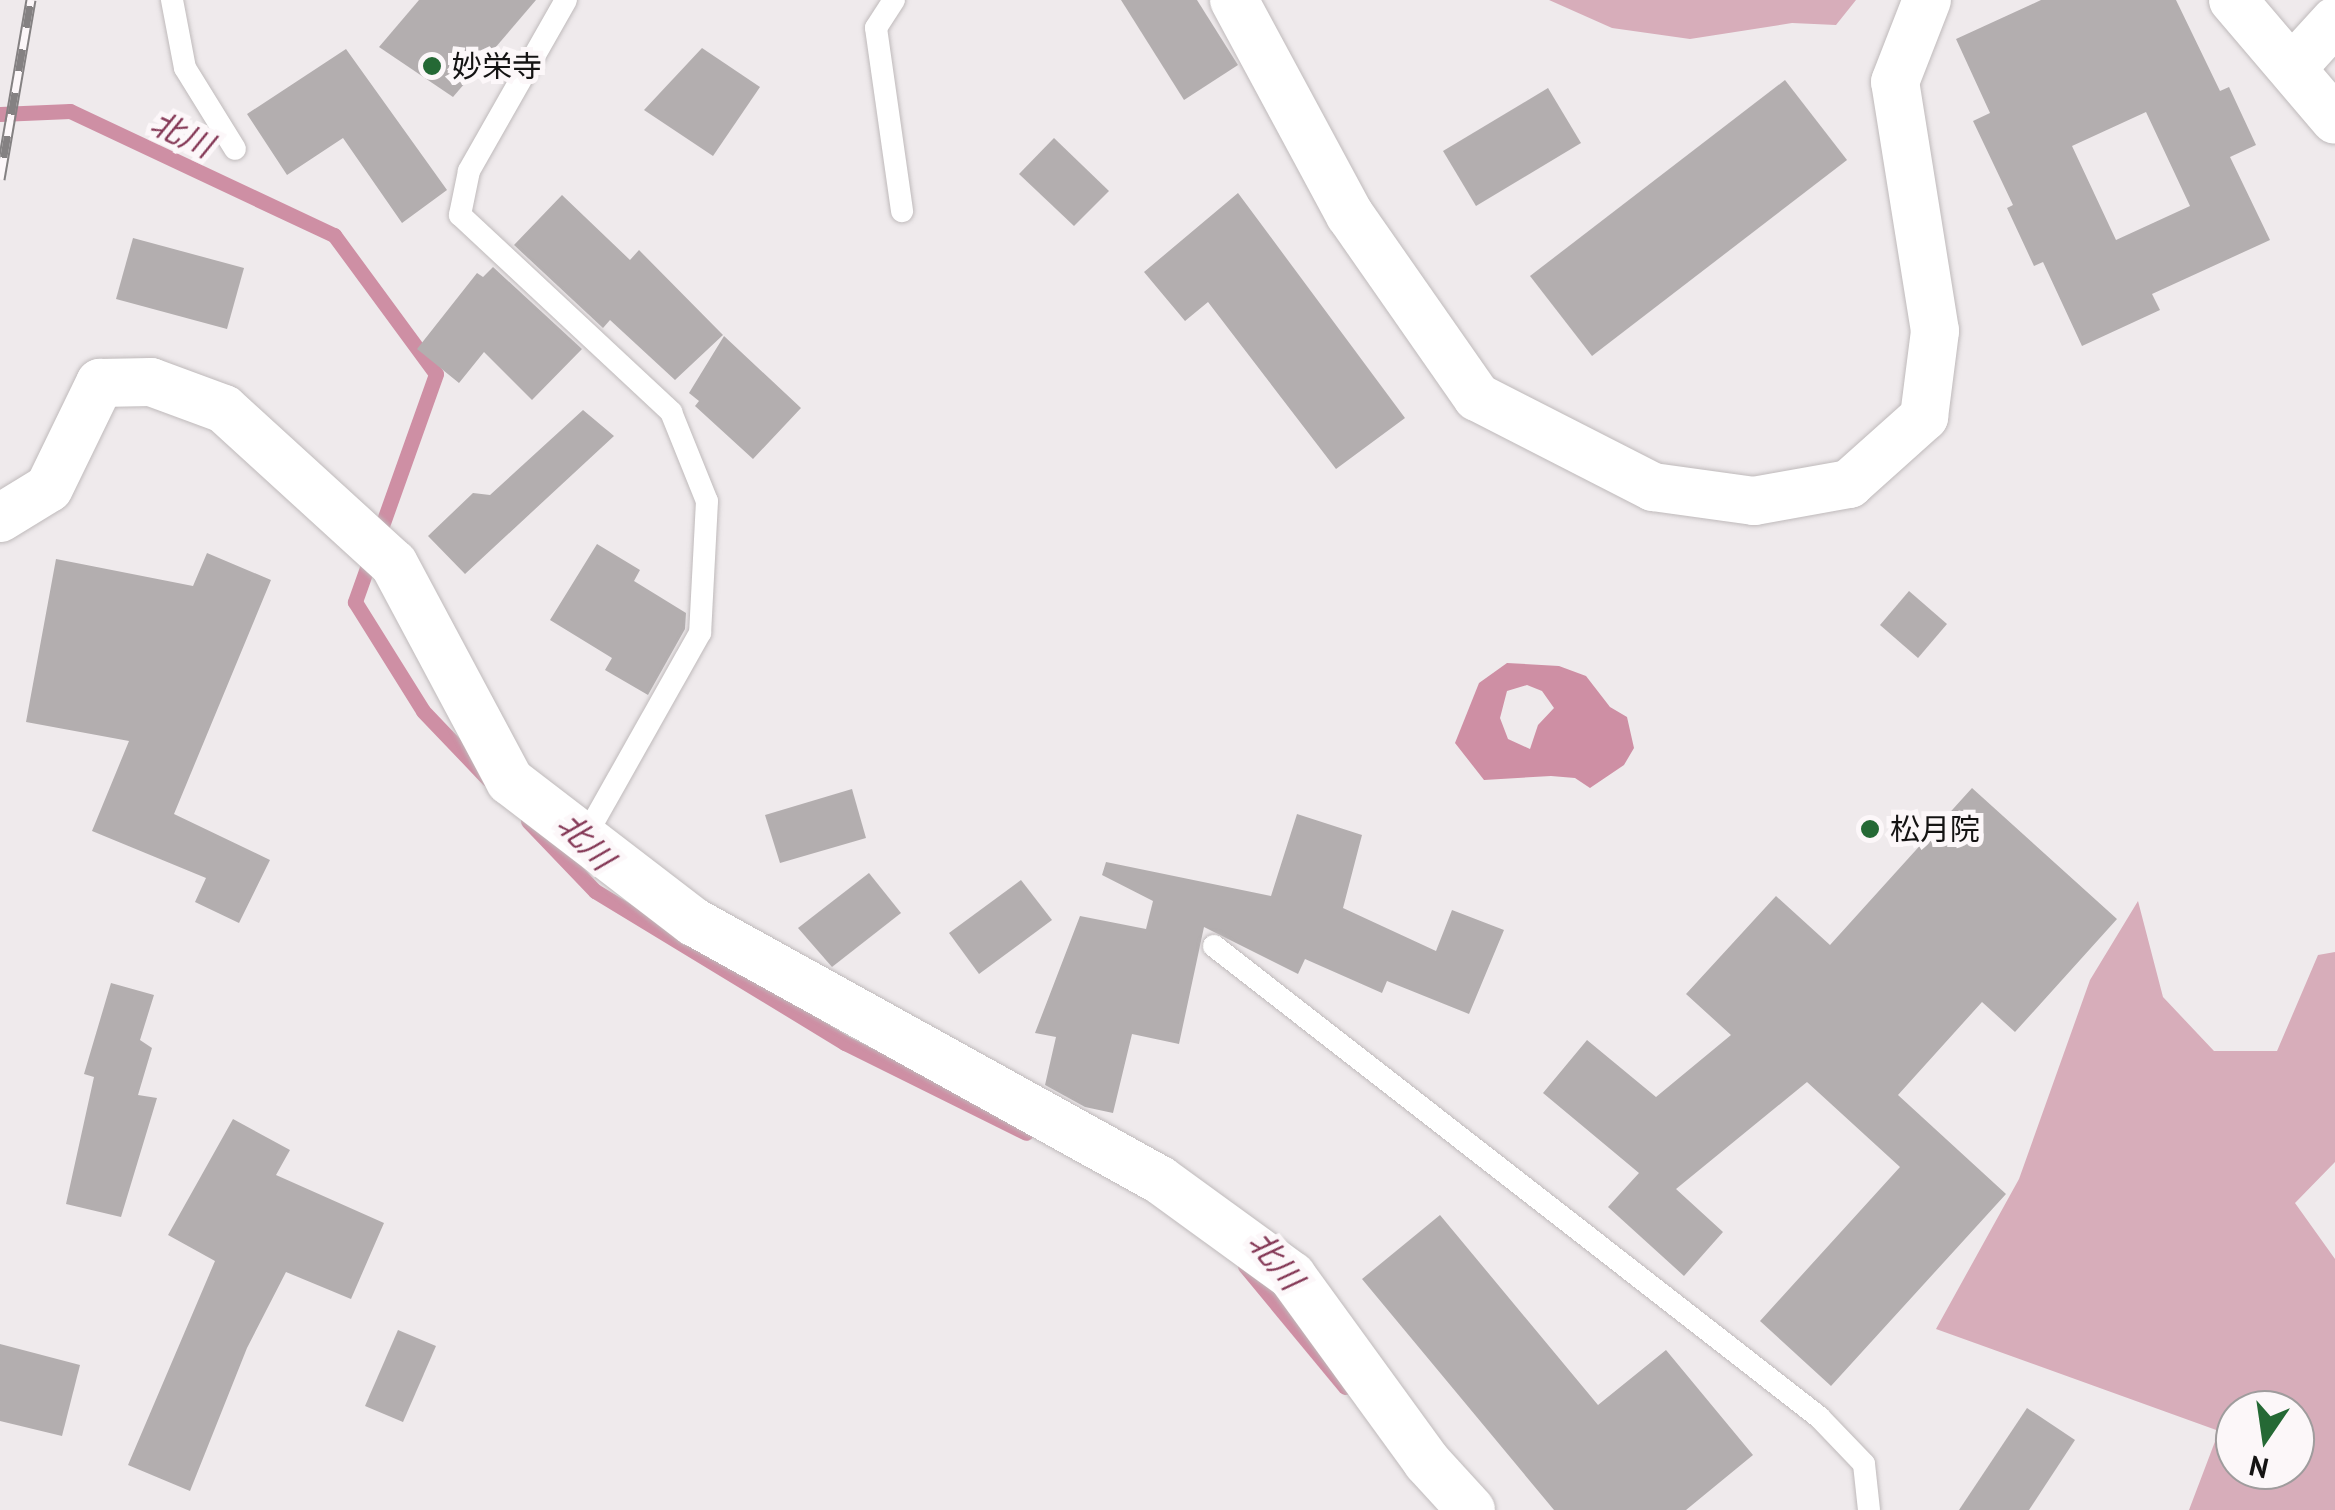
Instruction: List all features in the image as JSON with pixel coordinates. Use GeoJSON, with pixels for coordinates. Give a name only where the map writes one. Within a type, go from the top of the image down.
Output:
{"type":"FeatureCollection","features":[{"type":"Feature","properties":{"kind":"street"},"geometry":{"type":"LineString","coordinates":[[1234,0],[1350,216],[1477,397],[1653,487],[1754,501],[1849,484],[1924,417],[1936,330],[1894,82],[1927,0]]}},
{"type":"Feature","properties":{"kind":"street"},"geometry":{"type":"LineString","coordinates":[[2233,0],[2294,66],[2335,120]]}},
{"type":"Feature","properties":{"kind":"street"},"geometry":{"type":"LineString","coordinates":[[2294,66],[2335,22]]}},
{"type":"Feature","properties":{"kind":"street"},"geometry":{"type":"LineString","coordinates":[[0,518],[49,488],[100,382],[151,382],[224,410],[394,564],[510,782],[694,922],[1160,1180],[1292,1276],[1427,1462],[1470,1510]]}},
{"type":"Feature","properties":{"kind":"lane"},"geometry":{"type":"LineString","coordinates":[[172,0],[185,68],[235,150]]}},
{"type":"Feature","properties":{"kind":"lane"},"geometry":{"type":"LineString","coordinates":[[566,0],[469,171],[460,215],[671,412],[706,501],[700,633],[584,839]]}},
{"type":"Feature","properties":{"kind":"lane"},"geometry":{"type":"LineString","coordinates":[[894,0],[876,28],[902,212]]}},
{"type":"Feature","properties":{"kind":"lane"},"geometry":{"type":"LineString","coordinates":[[1214,946],[1819,1417],[1864,1464],[1869,1510]]}},
{"type":"Feature","properties":{"kind":"shaded area"},"geometry":{"type":"Polygon","coordinates":[[[1549,0],[1856,0],[1836,25],[1792,23],[1690,39],[1612,28],[1549,0]]]}},
{"type":"Feature","properties":{"kind":"shaded area"},"geometry":{"type":"Polygon","coordinates":[[[1507,663],[1559,666],[1586,676],[1610,707],[1627,717],[1634,748],[1624,765],[1590,788],[1575,778],[1551,776],[1484,780],[1455,743],[1479,683],[1507,663]],[[1527,685],[1507,691],[1500,718],[1508,739],[1530,749],[1538,725],[1554,708],[1542,691],[1527,685]]]}},
{"type":"Feature","properties":{"kind":"shaded area"},"geometry":{"type":"Polygon","coordinates":[[[2138,901],[2163,997],[2214,1051],[2277,1051],[2318,955],[2335,952],[2335,1162],[2295,1203],[2335,1259],[2335,1510],[2189,1510],[2215,1442],[2215,1490],[2315,1490],[2315,1390],[2215,1390],[2215,1430],[1936,1329],[2019,1179],[2090,980],[2138,901]]]}},
{"type":"Feature","properties":{"kind":"building","name":"妙栄寺"},"geometry":{"type":"Polygon","coordinates":[[[419,0],[536,0],[453,97],[379,47],[419,0]]]}},
{"type":"Feature","properties":{"kind":"building"},"geometry":{"type":"Polygon","coordinates":[[[1121,0],[1197,0],[1238,65],[1184,100],[1121,0]]]}},
{"type":"Feature","properties":{"kind":"building"},"geometry":{"type":"Polygon","coordinates":[[[2041,0],[2176,0],[2220,91],[2229,87],[2256,145],[2230,157],[2270,240],[2152,294],[2160,310],[2082,346],[2043,262],[2034,266],[2007,208],[2013,205],[1973,121],[1990,113],[1956,39],[2041,0]],[[2146,112],[2072,146],[2116,240],[2190,206],[2146,112]]]}},
{"type":"Feature","properties":{"kind":"building"},"geometry":{"type":"Polygon","coordinates":[[[702,48],[760,87],[713,156],[644,110],[702,48]]]}},
{"type":"Feature","properties":{"kind":"building"},"geometry":{"type":"Polygon","coordinates":[[[346,49],[447,190],[402,223],[343,138],[287,175],[247,114],[346,49]]]}},
{"type":"Feature","properties":{"kind":"building"},"geometry":{"type":"Polygon","coordinates":[[[1785,80],[1847,160],[1592,356],[1530,276],[1785,80]]]}},
{"type":"Feature","properties":{"kind":"building"},"geometry":{"type":"Polygon","coordinates":[[[1548,88],[1581,143],[1476,206],[1443,151],[1548,88]]]}},
{"type":"Feature","properties":{"kind":"building"},"geometry":{"type":"Polygon","coordinates":[[[1054,138],[1109,191],[1074,226],[1019,174],[1054,138]]]}},
{"type":"Feature","properties":{"kind":"building"},"geometry":{"type":"Polygon","coordinates":[[[1238,193],[1405,418],[1336,469],[1208,302],[1185,321],[1144,272],[1238,193]]]}},
{"type":"Feature","properties":{"kind":"building"},"geometry":{"type":"Polygon","coordinates":[[[562,195],[630,260],[639,250],[723,335],[675,380],[610,320],[603,328],[514,245],[562,195]]]}},
{"type":"Feature","properties":{"kind":"building"},"geometry":{"type":"Polygon","coordinates":[[[133,238],[244,268],[227,329],[116,299],[133,238]]]}},
{"type":"Feature","properties":{"kind":"building"},"geometry":{"type":"Polygon","coordinates":[[[493,267],[582,349],[532,400],[484,352],[459,383],[417,349],[477,273],[483,277],[493,267]]]}},
{"type":"Feature","properties":{"kind":"building"},"geometry":{"type":"Polygon","coordinates":[[[724,336],[801,408],[753,459],[695,406],[699,401],[689,393],[724,336]]]}},
{"type":"Feature","properties":{"kind":"building"},"geometry":{"type":"Polygon","coordinates":[[[583,410],[614,436],[465,574],[428,536],[473,493],[490,495],[583,410]]]}},
{"type":"Feature","properties":{"kind":"building"},"geometry":{"type":"Polygon","coordinates":[[[597,544],[640,570],[634,581],[686,613],[685,629],[648,695],[605,670],[612,658],[550,620],[597,544]]]}},
{"type":"Feature","properties":{"kind":"building"},"geometry":{"type":"Polygon","coordinates":[[[207,553],[271,580],[174,814],[270,860],[239,923],[195,902],[206,878],[92,831],[129,741],[26,722],[56,559],[193,586],[207,553]]]}},
{"type":"Feature","properties":{"kind":"building"},"geometry":{"type":"Polygon","coordinates":[[[1909,591],[1947,624],[1918,658],[1880,625],[1909,591]]]}},
{"type":"Feature","properties":{"kind":"building"},"geometry":{"type":"Polygon","coordinates":[[[1972,788],[2117,919],[2015,1032],[1982,1002],[1898,1095],[2006,1194],[1831,1386],[1760,1321],[1900,1167],[1807,1082],[1676,1189],[1723,1232],[1684,1276],[1608,1207],[1639,1173],[1543,1093],[1587,1040],[1656,1097],[1731,1035],[1686,994],[1776,896],[1830,945],[1972,788]]]}},
{"type":"Feature","properties":{"kind":"building"},"geometry":{"type":"Polygon","coordinates":[[[852,789],[866,838],[780,863],[765,815],[852,789]]]}},
{"type":"Feature","properties":{"kind":"building"},"geometry":{"type":"Polygon","coordinates":[[[1297,814],[1362,835],[1343,908],[1436,951],[1452,910],[1504,930],[1469,1014],[1387,981],[1382,993],[1305,959],[1298,974],[1204,927],[1179,1044],[1132,1034],[1113,1113],[1085,1107],[1045,1085],[1056,1037],[1035,1033],[1080,916],[1146,929],[1153,901],[1102,875],[1106,862],[1271,896],[1297,814]]]}},
{"type":"Feature","properties":{"kind":"building"},"geometry":{"type":"Polygon","coordinates":[[[869,873],[901,913],[832,967],[798,928],[869,873]]]}},
{"type":"Feature","properties":{"kind":"building"},"geometry":{"type":"Polygon","coordinates":[[[1021,880],[1052,920],[979,974],[949,933],[1021,880]]]}},
{"type":"Feature","properties":{"kind":"building"},"geometry":{"type":"Polygon","coordinates":[[[111,983],[154,995],[140,1040],[152,1048],[138,1095],[157,1098],[121,1217],[66,1204],[94,1077],[84,1074],[111,983]]]}},
{"type":"Feature","properties":{"kind":"building"},"geometry":{"type":"Polygon","coordinates":[[[233,1119],[290,1150],[276,1175],[384,1223],[351,1299],[286,1272],[247,1348],[190,1491],[128,1465],[215,1261],[168,1235],[233,1119]]]}},
{"type":"Feature","properties":{"kind":"building"},"geometry":{"type":"Polygon","coordinates":[[[1440,1215],[1598,1405],[1666,1350],[1753,1455],[1686,1510],[1554,1510],[1362,1279],[1440,1215]]]}},
{"type":"Feature","properties":{"kind":"building"},"geometry":{"type":"Polygon","coordinates":[[[398,1330],[436,1346],[403,1422],[365,1406],[398,1330]]]}},
{"type":"Feature","properties":{"kind":"building"},"geometry":{"type":"Polygon","coordinates":[[[0,1344],[80,1365],[62,1436],[0,1421],[0,1344]]]}},
{"type":"Feature","properties":{"kind":"building"},"geometry":{"type":"Polygon","coordinates":[[[2027,1408],[2075,1440],[2029,1510],[1959,1510],[2027,1408]]]}},
{"type":"Feature","properties":{"kind":"waterway","name":"北川"},"geometry":{"type":"LineString","coordinates":[[0,114],[70,111],[334,235],[436,374],[355,602],[423,711],[488,779]]}},
{"type":"Feature","properties":{"kind":"waterway","name":"北川"},"geometry":{"type":"LineString","coordinates":[[528,821],[595,891],[845,1043],[1026,1133]]}},
{"type":"Feature","properties":{"kind":"waterway","name":"北川"},"geometry":{"type":"LineString","coordinates":[[1245,1266],[1345,1387]]}},
{"type":"Feature","properties":{"kind":"railway"},"geometry":{"type":"LineString","coordinates":[[0,179],[31,0]]}},
{"type":"Feature","properties":{"kind":"place","name":"妙栄寺"},"geometry":{"type":"Point","coordinates":[432,66]}},
{"type":"Feature","properties":{"kind":"place","name":"松月院"},"geometry":{"type":"Point","coordinates":[1870,829]}}]}
